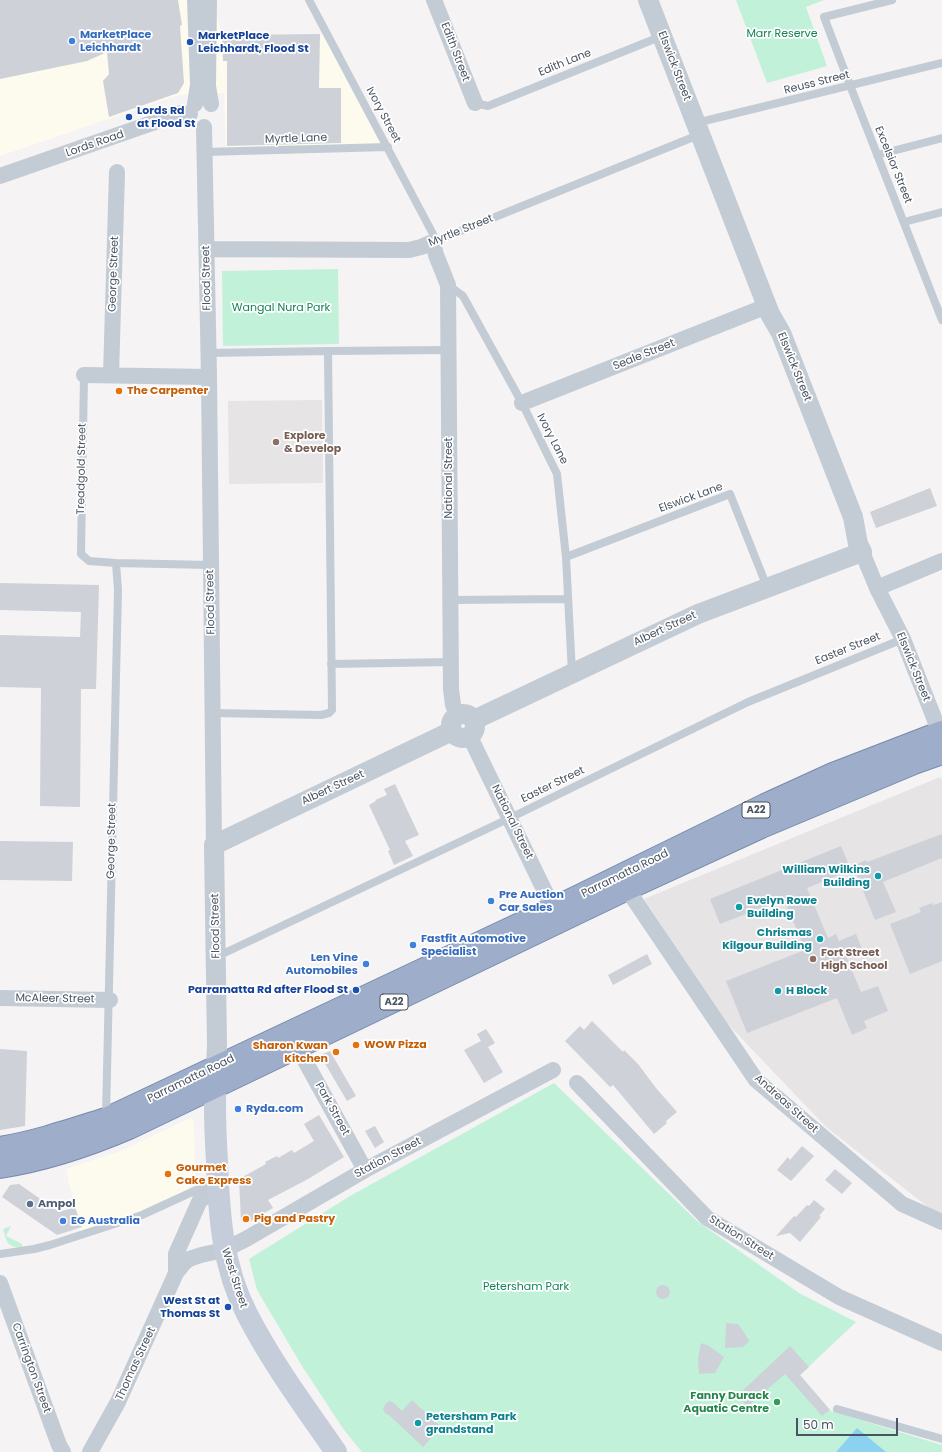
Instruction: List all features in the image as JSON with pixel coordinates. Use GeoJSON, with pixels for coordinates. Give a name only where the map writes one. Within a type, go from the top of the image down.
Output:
{"type":"FeatureCollection","features":[{"type":"Feature","properties":{"kind":"highway","name":"Parramatta Road"},"geometry":{"type":"LineString","coordinates":[[0,1148],[19,1145],[106,1119],[216,1077],[298,1048],[627,889],[805,808],[914,763],[941,739]]}},
{"type":"Feature","properties":{"kind":"highway","name":"Parramatta Road"},"geometry":{"type":"LineString","coordinates":[[0,1167],[57,1155],[97,1142],[129,1128],[216,1077],[553,908],[765,805],[833,774],[941,739]]}},
{"type":"Feature","properties":{"kind":"main road","name":"West Street"},"geometry":{"type":"LineString","coordinates":[[216,1077],[214,1107],[221,1230],[224,1250],[247,1314],[280,1370],[336,1452]]}},
{"type":"Feature","properties":{"kind":"street"},"geometry":{"type":"LineString","coordinates":[[195,0],[198,107]]}},
{"type":"Feature","properties":{"kind":"street"},"geometry":{"type":"LineString","coordinates":[[198,107],[215,110],[215,118],[211,124],[204,127],[194,123],[198,107],[208,86],[209,0]]}},
{"type":"Feature","properties":{"kind":"street","name":"Edith Street"},"geometry":{"type":"LineString","coordinates":[[434,0],[475,103]]}},
{"type":"Feature","properties":{"kind":"street","name":"Elswick Street"},"geometry":{"type":"LineString","coordinates":[[648,0],[770,314],[781,333],[853,517],[858,544],[877,588],[903,639],[941,739]]}},
{"type":"Feature","properties":{"kind":"street","name":"Lords Road"},"geometry":{"type":"LineString","coordinates":[[0,176],[198,107]]}},
{"type":"Feature","properties":{"kind":"street","name":"Flood Street"},"geometry":{"type":"LineString","coordinates":[[204,127],[209,376],[216,1077]]}},
{"type":"Feature","properties":{"kind":"street","name":"George Street"},"geometry":{"type":"LineString","coordinates":[[111,375],[117,172]]}},
{"type":"Feature","properties":{"kind":"street","name":"Myrtle Street"},"geometry":{"type":"LineString","coordinates":[[207,249],[409,250],[433,242]]}},
{"type":"Feature","properties":{"kind":"street","name":"National Street"},"geometry":{"type":"LineString","coordinates":[[433,242],[436,255],[448,285],[451,689],[453,705],[553,908]]}},
{"type":"Feature","properties":{"kind":"street","name":"Seale Street"},"geometry":{"type":"LineString","coordinates":[[522,403],[767,306]]}},
{"type":"Feature","properties":{"kind":"street","name":"Treadgold Street"},"geometry":{"type":"LineString","coordinates":[[84,375],[209,376]]}},
{"type":"Feature","properties":{"kind":"street","name":"Albert Street"},"geometry":{"type":"LineString","coordinates":[[214,845],[698,614],[862,552]]}},
{"type":"Feature","properties":{"kind":"street"},"geometry":{"type":"LineString","coordinates":[[877,588],[942,562]]}},
{"type":"Feature","properties":{"kind":"street","name":"Andreas Street"},"geometry":{"type":"LineString","coordinates":[[627,889],[756,1080],[902,1204],[942,1222]]}},
{"type":"Feature","properties":{"kind":"street","name":"McAleer Street"},"geometry":{"type":"LineString","coordinates":[[0,998],[110,1000]]}},
{"type":"Feature","properties":{"kind":"street","name":"Park Street"},"geometry":{"type":"LineString","coordinates":[[298,1048],[366,1170]]}},
{"type":"Feature","properties":{"kind":"street","name":"Station Street"},"geometry":{"type":"LineString","coordinates":[[224,1250],[246,1239],[366,1170],[553,1070]]}},
{"type":"Feature","properties":{"kind":"street","name":"Station Street"},"geometry":{"type":"LineString","coordinates":[[577,1083],[707,1218],[839,1297],[942,1343]]}},
{"type":"Feature","properties":{"kind":"street","name":"Thomas Street"},"geometry":{"type":"LineString","coordinates":[[176,1273],[176,1254],[200,1200],[218,1185]]}},
{"type":"Feature","properties":{"kind":"street","name":"Thomas Street"},"geometry":{"type":"LineString","coordinates":[[90,1452],[118,1402],[176,1273],[189,1259],[224,1250]]}},
{"type":"Feature","properties":{"kind":"street","name":"Carrington Street"},"geometry":{"type":"LineString","coordinates":[[0,1283],[54,1432],[59,1445],[64,1452]]}},
{"type":"Feature","properties":{"kind":"lane","name":"Ivory Street"},"geometry":{"type":"LineString","coordinates":[[309,0],[433,234],[433,242]]}},
{"type":"Feature","properties":{"kind":"lane","name":"Excelsior Street"},"geometry":{"type":"LineString","coordinates":[[892,0],[824,17],[942,320]]}},
{"type":"Feature","properties":{"kind":"lane","name":"Edith Lane"},"geometry":{"type":"LineString","coordinates":[[475,103],[488,106],[662,36]]}},
{"type":"Feature","properties":{"kind":"lane","name":"Reuss Street"},"geometry":{"type":"LineString","coordinates":[[698,129],[850,86],[942,63]]}},
{"type":"Feature","properties":{"kind":"lane","name":"Myrtle Street"},"geometry":{"type":"LineString","coordinates":[[433,242],[698,129]]}},
{"type":"Feature","properties":{"kind":"lane"},"geometry":{"type":"LineString","coordinates":[[877,155],[942,138]]}},
{"type":"Feature","properties":{"kind":"lane","name":"Myrtle Lane"},"geometry":{"type":"LineString","coordinates":[[204,152],[388,147]]}},
{"type":"Feature","properties":{"kind":"lane"},"geometry":{"type":"LineString","coordinates":[[904,222],[942,212]]}},
{"type":"Feature","properties":{"kind":"lane","name":"Ivory Lane"},"geometry":{"type":"LineString","coordinates":[[448,285],[463,296],[522,403],[557,474],[566,557],[572,673]]}},
{"type":"Feature","properties":{"kind":"lane"},"geometry":{"type":"LineString","coordinates":[[208,353],[328,350],[448,350]]}},
{"type":"Feature","properties":{"kind":"lane"},"geometry":{"type":"LineString","coordinates":[[213,714],[321,715],[329,713],[332,710],[330,664],[328,350]]}},
{"type":"Feature","properties":{"kind":"lane","name":"Treadgold Street"},"geometry":{"type":"LineString","coordinates":[[84,375],[81,554],[88,561],[211,565]]}},
{"type":"Feature","properties":{"kind":"lane","name":"Elswick Lane"},"geometry":{"type":"LineString","coordinates":[[566,557],[730,494],[767,587]]}},
{"type":"Feature","properties":{"kind":"lane","name":"George Street"},"geometry":{"type":"LineString","coordinates":[[106,1119],[110,1000],[110,883],[118,590],[116,563]]}},
{"type":"Feature","properties":{"kind":"lane"},"geometry":{"type":"LineString","coordinates":[[450,600],[568,599]]}},
{"type":"Feature","properties":{"kind":"lane","name":"Easter Street"},"geometry":{"type":"LineString","coordinates":[[216,957],[510,818],[748,702],[903,639]]}},
{"type":"Feature","properties":{"kind":"lane"},"geometry":{"type":"LineString","coordinates":[[330,664],[451,662]]}},
{"type":"Feature","properties":{"kind":"lane"},"geometry":{"type":"LineString","coordinates":[[0,1254],[50,1245],[142,1215],[218,1185]]}},
{"type":"Feature","properties":{"kind":"lane"},"geometry":{"type":"LineString","coordinates":[[836,1408],[942,1439]]}},
{"type":"Feature","properties":{"kind":"shaded area"},"geometry":{"type":"Polygon","coordinates":[[[0,0],[212,0],[222,35],[320,34],[329,37],[388,147],[226,148],[224,93],[179,95],[0,156],[0,0]]]}},
{"type":"Feature","properties":{"kind":"shaded area","name":"Explore & Develop"},"geometry":{"type":"Polygon","coordinates":[[[322,400],[323,483],[229,484],[228,401],[322,400]]]}},
{"type":"Feature","properties":{"kind":"shaded area","name":"Fort Street High School"},"geometry":{"type":"Polygon","coordinates":[[[940,777],[942,780],[942,1218],[826,1127],[724,1020],[644,899],[940,777]]]}},
{"type":"Feature","properties":{"kind":"shaded area"},"geometry":{"type":"Polygon","coordinates":[[[190,1118],[194,1120],[195,1175],[189,1189],[143,1211],[80,1231],[66,1169],[121,1151],[190,1118]]]}},
{"type":"Feature","properties":{"kind":"green space","name":"Marr Reserve"},"geometry":{"type":"Polygon","coordinates":[[[736,0],[824,0],[806,7],[827,66],[767,83],[736,0]]]}},
{"type":"Feature","properties":{"kind":"green space","name":"Wangal Nura Park"},"geometry":{"type":"Polygon","coordinates":[[[338,269],[339,344],[223,346],[222,271],[338,269]]]}},
{"type":"Feature","properties":{"kind":"green space","name":"Petersham Park"},"geometry":{"type":"Polygon","coordinates":[[[554,1083],[697,1221],[799,1293],[856,1322],[800,1375],[831,1411],[942,1445],[942,1452],[362,1452],[344,1430],[302,1366],[257,1290],[249,1259],[350,1196],[554,1083]]]}},
{"type":"Feature","properties":{"kind":"green space"},"geometry":{"type":"Polygon","coordinates":[[[11,1226],[6,1236],[22,1244],[22,1247],[13,1246],[8,1243],[3,1229],[11,1226]]]}},
{"type":"Feature","properties":{"kind":"water"},"geometry":{"type":"Polygon","coordinates":[[[857,1428],[886,1452],[836,1452],[857,1428]]]}},
{"type":"Feature","properties":{"kind":"building","name":"MarketPlace Leichhardt"},"geometry":{"type":"Polygon","coordinates":[[[0,0],[178,0],[182,25],[180,26],[184,83],[178,93],[109,117],[103,81],[109,74],[107,52],[87,61],[0,79],[0,0]]]}},
{"type":"Feature","properties":{"kind":"building"},"geometry":{"type":"Polygon","coordinates":[[[320,34],[319,88],[341,88],[341,143],[227,146],[227,61],[223,61],[222,35],[320,34]]]}},
{"type":"Feature","properties":{"kind":"building"},"geometry":{"type":"Polygon","coordinates":[[[930,488],[937,506],[876,528],[870,512],[930,488]]]}},
{"type":"Feature","properties":{"kind":"building"},"geometry":{"type":"Polygon","coordinates":[[[0,583],[99,585],[96,689],[81,689],[80,807],[40,806],[41,688],[0,687],[0,635],[80,637],[81,612],[0,610],[0,583]]]}},
{"type":"Feature","properties":{"kind":"building"},"geometry":{"type":"Polygon","coordinates":[[[395,784],[419,835],[405,841],[413,856],[394,865],[388,851],[390,850],[369,805],[376,801],[375,800],[387,795],[384,789],[395,784]]]}},
{"type":"Feature","properties":{"kind":"building","name":"William Wilkins Building"},"geometry":{"type":"Polygon","coordinates":[[[942,834],[942,858],[883,882],[896,912],[875,920],[853,866],[866,860],[867,862],[942,834]]]}},
{"type":"Feature","properties":{"kind":"building"},"geometry":{"type":"Polygon","coordinates":[[[0,841],[73,842],[72,881],[0,880],[0,841]]]}},
{"type":"Feature","properties":{"kind":"building"},"geometry":{"type":"Polygon","coordinates":[[[841,846],[851,870],[807,888],[828,938],[836,934],[839,941],[856,934],[862,949],[846,956],[861,992],[878,986],[888,1011],[864,1021],[867,1028],[852,1035],[837,998],[747,1033],[726,981],[805,950],[784,899],[720,924],[710,899],[841,846]]]}},
{"type":"Feature","properties":{"kind":"building"},"geometry":{"type":"Polygon","coordinates":[[[942,902],[942,961],[910,974],[890,924],[921,912],[919,908],[932,903],[933,905],[942,902]]]}},
{"type":"Feature","properties":{"kind":"building"},"geometry":{"type":"Polygon","coordinates":[[[647,954],[652,964],[613,985],[608,975],[647,954]]]}},
{"type":"Feature","properties":{"kind":"building"},"geometry":{"type":"Polygon","coordinates":[[[592,1021],[623,1052],[624,1050],[638,1064],[677,1112],[654,1134],[613,1085],[610,1087],[565,1041],[580,1026],[584,1030],[592,1021]]]}},
{"type":"Feature","properties":{"kind":"building"},"geometry":{"type":"Polygon","coordinates":[[[486,1029],[495,1043],[488,1047],[503,1072],[484,1083],[464,1050],[481,1041],[477,1034],[486,1029]]]}},
{"type":"Feature","properties":{"kind":"building"},"geometry":{"type":"Polygon","coordinates":[[[0,1049],[27,1051],[25,1126],[0,1130],[0,1049]]]}},
{"type":"Feature","properties":{"kind":"building"},"geometry":{"type":"Polygon","coordinates":[[[330,1051],[356,1096],[347,1101],[320,1055],[330,1051]]]}},
{"type":"Feature","properties":{"kind":"building"},"geometry":{"type":"Polygon","coordinates":[[[319,1115],[344,1157],[308,1179],[268,1200],[273,1208],[247,1223],[241,1221],[239,1179],[266,1164],[265,1162],[277,1156],[278,1158],[292,1150],[294,1153],[314,1141],[304,1124],[319,1115]]]}},
{"type":"Feature","properties":{"kind":"building"},"geometry":{"type":"Polygon","coordinates":[[[375,1126],[384,1142],[375,1148],[365,1131],[375,1126]]]}},
{"type":"Feature","properties":{"kind":"building"},"geometry":{"type":"Polygon","coordinates":[[[802,1146],[814,1156],[791,1181],[777,1170],[788,1157],[790,1160],[802,1146]]]}},
{"type":"Feature","properties":{"kind":"building"},"geometry":{"type":"Polygon","coordinates":[[[835,1169],[852,1183],[842,1194],[825,1180],[835,1169]]]}},
{"type":"Feature","properties":{"kind":"building","name":"Ampol"},"geometry":{"type":"Polygon","coordinates":[[[19,1184],[59,1212],[75,1207],[82,1227],[57,1235],[2,1197],[10,1185],[19,1184]]]}},
{"type":"Feature","properties":{"kind":"building"},"geometry":{"type":"Polygon","coordinates":[[[814,1200],[825,1209],[819,1216],[821,1217],[800,1242],[790,1233],[776,1236],[794,1216],[796,1217],[814,1200]]]}},
{"type":"Feature","properties":{"kind":"building"},"geometry":{"type":"Polygon","coordinates":[[[660,1285],[666,1285],[670,1289],[670,1295],[666,1299],[660,1299],[656,1295],[656,1289],[660,1285]]]}},
{"type":"Feature","properties":{"kind":"building"},"geometry":{"type":"Polygon","coordinates":[[[726,1323],[738,1324],[749,1341],[743,1347],[725,1348],[726,1323]]]}},
{"type":"Feature","properties":{"kind":"building"},"geometry":{"type":"Polygon","coordinates":[[[701,1343],[709,1346],[724,1357],[715,1373],[699,1374],[698,1358],[701,1343]]]}},
{"type":"Feature","properties":{"kind":"building"},"geometry":{"type":"Polygon","coordinates":[[[790,1346],[809,1367],[800,1375],[830,1410],[822,1416],[785,1374],[747,1407],[738,1395],[790,1346]]]}},
{"type":"Feature","properties":{"kind":"building","name":"Petersham Park grandstand"},"geometry":{"type":"Polygon","coordinates":[[[412,1400],[441,1427],[423,1447],[385,1413],[383,1409],[386,1403],[390,1401],[402,1411],[412,1400]]]}},
{"type":"Feature","properties":{"kind":"place","name":"MarketPlace Leichhardt"},"geometry":{"type":"Point","coordinates":[72,41]}},
{"type":"Feature","properties":{"kind":"place","name":"MarketPlace Leichhardt, Flood St"},"geometry":{"type":"Point","coordinates":[190,42]}},
{"type":"Feature","properties":{"kind":"place","name":"Lords Rd at Flood St"},"geometry":{"type":"Point","coordinates":[129,117]}},
{"type":"Feature","properties":{"kind":"place","name":"The Carpenter"},"geometry":{"type":"Point","coordinates":[119,391]}},
{"type":"Feature","properties":{"kind":"place","name":"Explore & Develop"},"geometry":{"type":"Point","coordinates":[276,442]}},
{"type":"Feature","properties":{"kind":"place","name":"William Wilkins Building"},"geometry":{"type":"Point","coordinates":[878,876]}},
{"type":"Feature","properties":{"kind":"place","name":"Pre Auction Car Sales"},"geometry":{"type":"Point","coordinates":[491,901]}},
{"type":"Feature","properties":{"kind":"place","name":"Evelyn Rowe Building"},"geometry":{"type":"Point","coordinates":[739,907]}},
{"type":"Feature","properties":{"kind":"place","name":"Chrismas Kilgour Building"},"geometry":{"type":"Point","coordinates":[820,939]}},
{"type":"Feature","properties":{"kind":"place","name":"Fastfit Automotive Specialist"},"geometry":{"type":"Point","coordinates":[413,945]}},
{"type":"Feature","properties":{"kind":"place","name":"Fort Street High School"},"geometry":{"type":"Point","coordinates":[813,959]}},
{"type":"Feature","properties":{"kind":"place","name":"Len Vine Automobiles"},"geometry":{"type":"Point","coordinates":[366,964]}},
{"type":"Feature","properties":{"kind":"place","name":"Parramatta Rd after Flood St"},"geometry":{"type":"Point","coordinates":[356,990]}},
{"type":"Feature","properties":{"kind":"place","name":"H Block"},"geometry":{"type":"Point","coordinates":[778,991]}},
{"type":"Feature","properties":{"kind":"place","name":"WOW Pizza"},"geometry":{"type":"Point","coordinates":[356,1045]}},
{"type":"Feature","properties":{"kind":"place","name":"Sharon Kwan Kitchen"},"geometry":{"type":"Point","coordinates":[336,1052]}},
{"type":"Feature","properties":{"kind":"place","name":"Ryda.com"},"geometry":{"type":"Point","coordinates":[238,1109]}},
{"type":"Feature","properties":{"kind":"place","name":"Gourmet Cake Express"},"geometry":{"type":"Point","coordinates":[168,1174]}},
{"type":"Feature","properties":{"kind":"place","name":"Ampol"},"geometry":{"type":"Point","coordinates":[30,1204]}},
{"type":"Feature","properties":{"kind":"place","name":"Pig and Pastry"},"geometry":{"type":"Point","coordinates":[246,1219]}},
{"type":"Feature","properties":{"kind":"place","name":"EG Australia"},"geometry":{"type":"Point","coordinates":[63,1221]}},
{"type":"Feature","properties":{"kind":"place","name":"West St at Thomas St"},"geometry":{"type":"Point","coordinates":[228,1307]}},
{"type":"Feature","properties":{"kind":"place","name":"Fanny Durack Aquatic Centre"},"geometry":{"type":"Point","coordinates":[777,1402]}},
{"type":"Feature","properties":{"kind":"place","name":"Petersham Park grandstand"},"geometry":{"type":"Point","coordinates":[418,1423]}}]}
